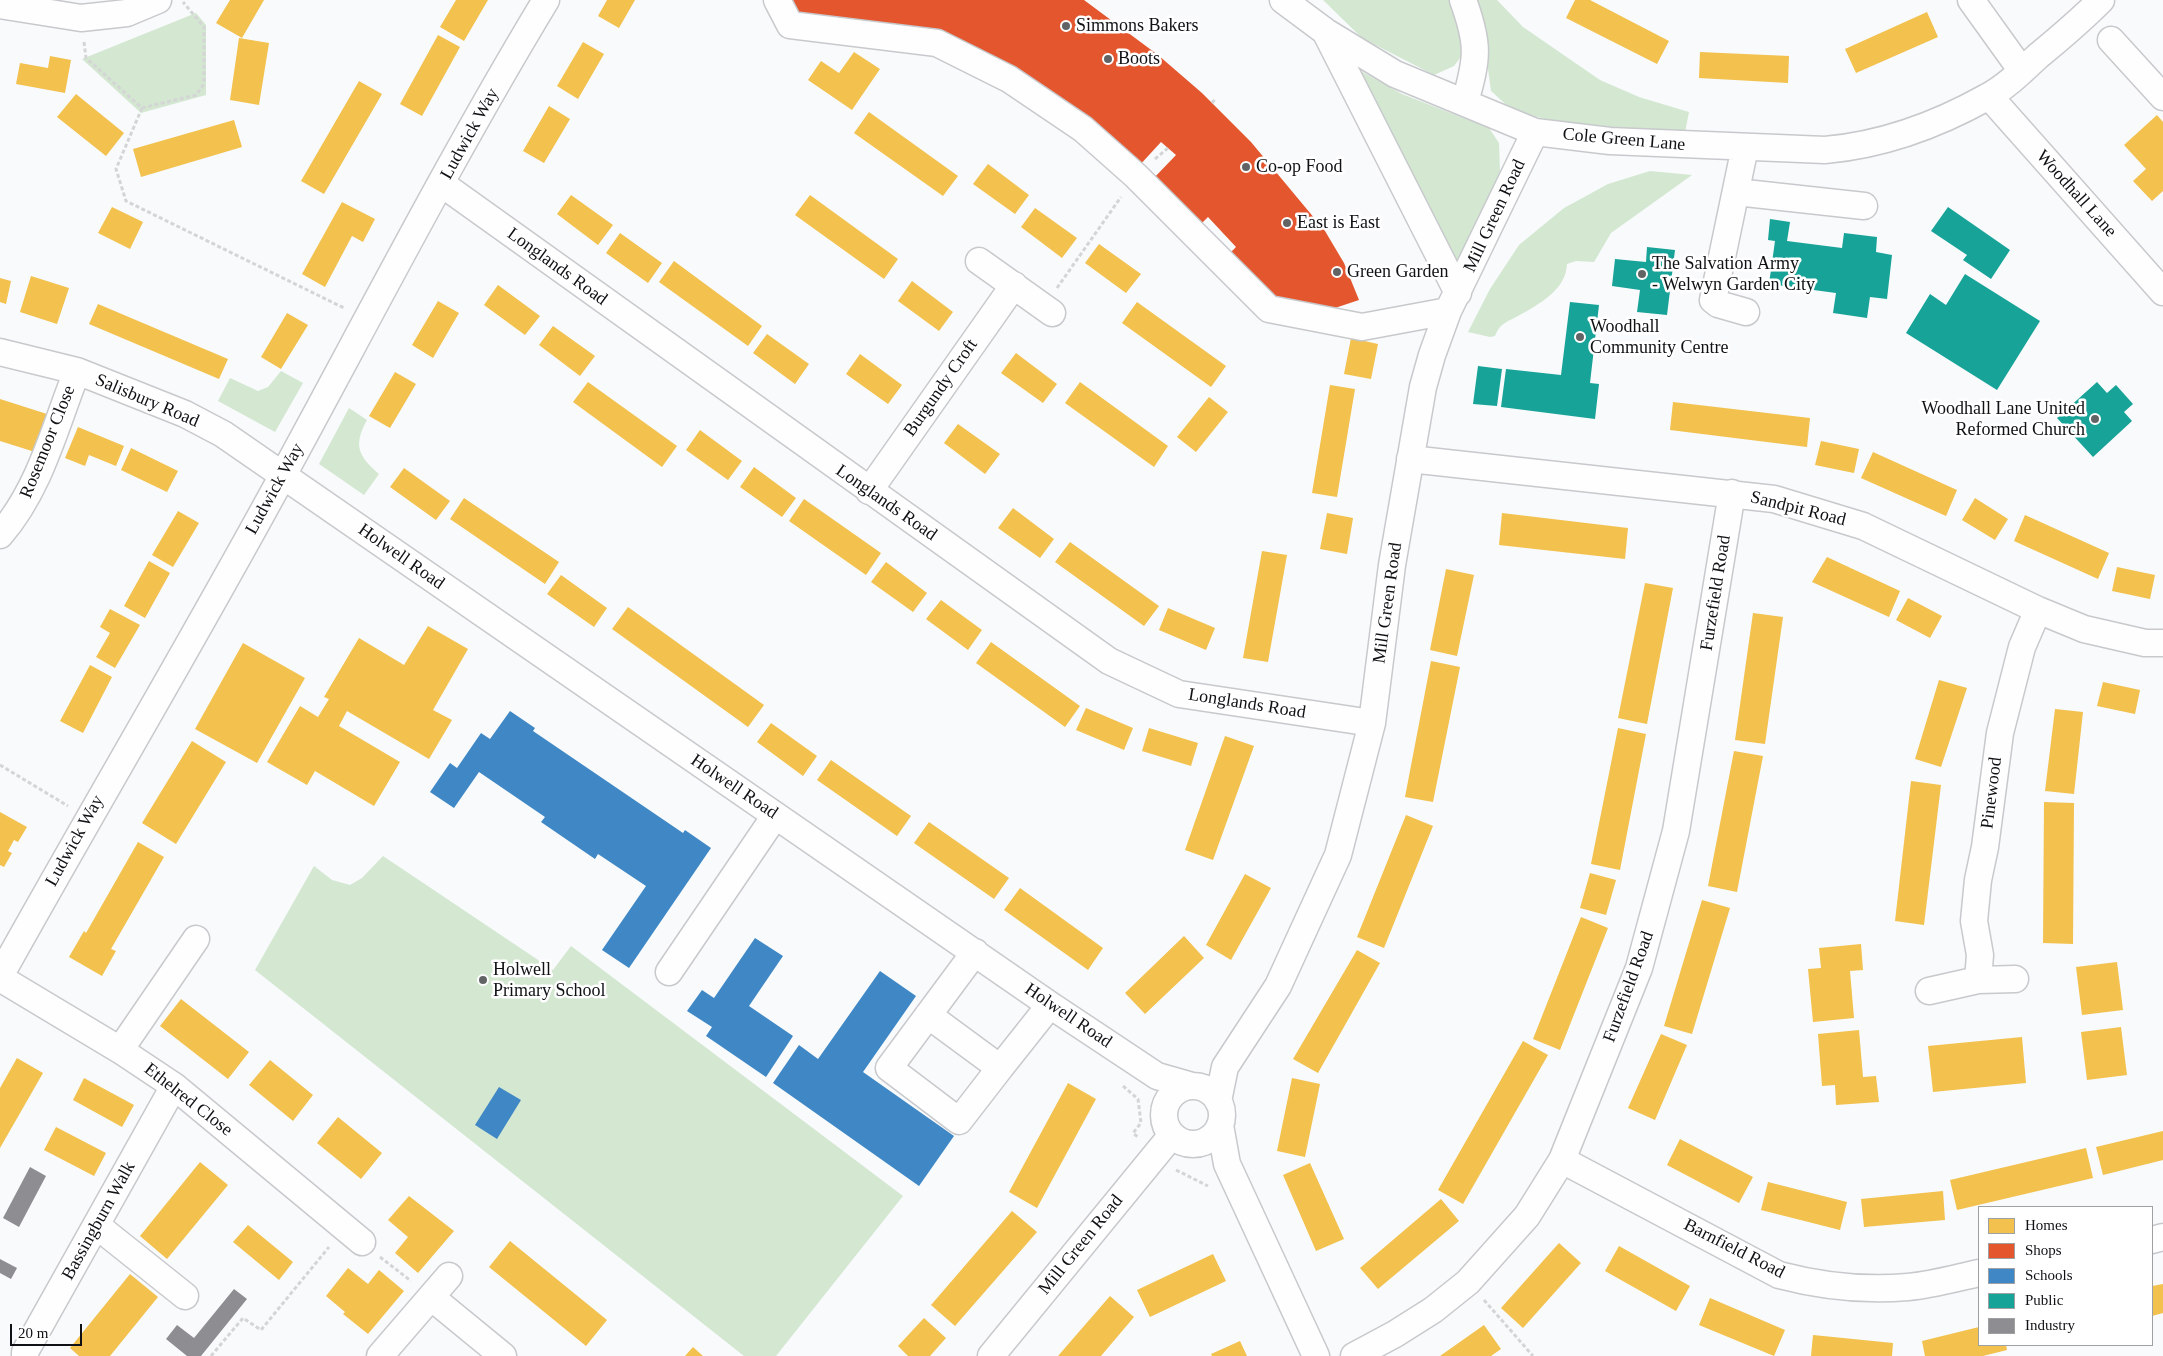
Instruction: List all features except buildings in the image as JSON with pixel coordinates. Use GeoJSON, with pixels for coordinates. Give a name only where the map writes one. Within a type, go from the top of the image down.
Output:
{"type":"FeatureCollection","features":[{"type":"Feature","properties":{"kind":"street"},"geometry":{"type":"LineString","coordinates":[[0,6],[81,18],[127,14],[158,0]]}},
{"type":"Feature","properties":{"kind":"street","name":"Ludwick Way"},"geometry":{"type":"LineString","coordinates":[[0,977],[88,818],[284,474],[442,184],[546,0]]}},
{"type":"Feature","properties":{"kind":"street"},"geometry":{"type":"LineString","coordinates":[[776,0],[790,25],[937,43],[1009,79],[1083,129],[1136,176],[1269,309],[1362,327],[1453,302],[1326,32]]}},
{"type":"Feature","properties":{"kind":"street","name":"Cole Green Lane"},"geometry":{"type":"LineString","coordinates":[[1284,0],[1326,32],[1395,74],[1535,132],[1610,141],[1825,150],[1870,144],[1929,125],[1989,96],[2022,71],[2101,0]]}},
{"type":"Feature","properties":{"kind":"street"},"geometry":{"type":"LineString","coordinates":[[1463,0],[1474,30],[1476,47],[1476,66],[1465,102]]}},
{"type":"Feature","properties":{"kind":"street"},"geometry":{"type":"LineString","coordinates":[[1971,0],[2022,71]]}},
{"type":"Feature","properties":{"kind":"street"},"geometry":{"type":"LineString","coordinates":[[2111,40],[2163,97]]}},
{"type":"Feature","properties":{"kind":"street","name":"Woodhall Lane"},"geometry":{"type":"LineString","coordinates":[[1989,96],[2163,292]]}},
{"type":"Feature","properties":{"kind":"street","name":"Mill Green Road"},"geometry":{"type":"LineString","coordinates":[[1194,1086],[1225,1067],[1278,986],[1338,856],[1372,723],[1392,564],[1423,387],[1432,355],[1453,302],[1535,132]]}},
{"type":"Feature","properties":{"kind":"street"},"geometry":{"type":"LineString","coordinates":[[1745,147],[1712,300],[1718,304],[1746,312]]}},
{"type":"Feature","properties":{"kind":"street","name":"Longlands Road"},"geometry":{"type":"LineString","coordinates":[[442,184],[1109,662],[1179,694],[1372,723]]}},
{"type":"Feature","properties":{"kind":"street"},"geometry":{"type":"LineString","coordinates":[[1736,192],[1864,206]]}},
{"type":"Feature","properties":{"kind":"street"},"geometry":{"type":"LineString","coordinates":[[979,261],[1048,310]]}},
{"type":"Feature","properties":{"kind":"street","name":"Burgundy Croft"},"geometry":{"type":"LineString","coordinates":[[869,491],[1014,285]]}},
{"type":"Feature","properties":{"kind":"street","name":"Salisbury Road"},"geometry":{"type":"LineString","coordinates":[[0,352],[77,371],[185,414],[223,434],[284,474]]}},
{"type":"Feature","properties":{"kind":"street","name":"Rosemoor Close"},"geometry":{"type":"LineString","coordinates":[[5,521],[29,495],[77,371]]}},
{"type":"Feature","properties":{"kind":"street","name":"Sandpit Road"},"geometry":{"type":"LineString","coordinates":[[1410,459],[1774,499],[1863,526],[2038,610],[2084,629],[2145,642],[2163,643]]}},
{"type":"Feature","properties":{"kind":"street","name":"Holwell Road"},"geometry":{"type":"LineString","coordinates":[[284,474],[513,636],[1050,1005],[1157,1076],[1194,1086]]}},
{"type":"Feature","properties":{"kind":"street","name":"Furzefield Road"},"geometry":{"type":"LineString","coordinates":[[1354,1356],[1395,1334],[1433,1310],[1468,1282],[1527,1216],[1562,1160],[1640,968],[1676,831],[1732,493]]}},
{"type":"Feature","properties":{"kind":"street","name":"Pinewood"},"geometry":{"type":"LineString","coordinates":[[1978,980],[1980,955],[1974,921],[1978,880],[1985,847],[1998,743],[2022,647],[2038,610]]}},
{"type":"Feature","properties":{"kind":"street"},"geometry":{"type":"LineString","coordinates":[[669,972],[775,816]]}},
{"type":"Feature","properties":{"kind":"street"},"geometry":{"type":"LineString","coordinates":[[120,1050],[196,939]]}},
{"type":"Feature","properties":{"kind":"street"},"geometry":{"type":"LineString","coordinates":[[975,952],[889,1068],[959,1121],[1050,1005]]}},
{"type":"Feature","properties":{"kind":"street","name":"Ethelred Close"},"geometry":{"type":"LineString","coordinates":[[0,977],[120,1050],[174,1086],[353,1235]]}},
{"type":"Feature","properties":{"kind":"street"},"geometry":{"type":"LineString","coordinates":[[1929,990],[1978,980],[2015,979]]}},
{"type":"Feature","properties":{"kind":"street"},"geometry":{"type":"LineString","coordinates":[[928,1015],[1000,1068]]}},
{"type":"Feature","properties":{"kind":"street","name":"Mill Green Road"},"geometry":{"type":"LineString","coordinates":[[1219,1113],[1225,1067]]}},
{"type":"Feature","properties":{"kind":"street","name":"Bassingburn Walk"},"geometry":{"type":"LineString","coordinates":[[25,1356],[25,1352],[174,1086]]}},
{"type":"Feature","properties":{"kind":"street"},"geometry":{"type":"LineString","coordinates":[[1227,1164],[1181,1139],[1166,1126],[1164,1115],[1167,1101],[1181,1088],[1194,1086],[1210,1092],[1219,1113],[1227,1164],[1316,1356]]}},
{"type":"Feature","properties":{"kind":"street"},"geometry":{"type":"LineString","coordinates":[[1181,1139],[1206,1140],[1215,1134],[1219,1113]]}},
{"type":"Feature","properties":{"kind":"street","name":"Mill Green Road"},"geometry":{"type":"LineString","coordinates":[[991,1356],[1181,1139]]}},
{"type":"Feature","properties":{"kind":"street","name":"Barnfield Road"},"geometry":{"type":"LineString","coordinates":[[1562,1160],[1779,1275],[1810,1283],[1843,1288],[1908,1287],[1978,1273]]}},
{"type":"Feature","properties":{"kind":"street"},"geometry":{"type":"LineString","coordinates":[[96,1225],[186,1296]]}},
{"type":"Feature","properties":{"kind":"street"},"geometry":{"type":"LineString","coordinates":[[380,1356],[449,1276]]}},
{"type":"Feature","properties":{"kind":"street"},"geometry":{"type":"LineString","coordinates":[[431,1297],[502,1356]]}},
{"type":"Feature","properties":{"kind":"path"},"geometry":{"type":"LineString","coordinates":[[142,108],[196,95],[204,84],[204,27],[181,0]]}},
{"type":"Feature","properties":{"kind":"path"},"geometry":{"type":"LineString","coordinates":[[81,18],[86,58],[142,108]]}},
{"type":"Feature","properties":{"kind":"path"},"geometry":{"type":"LineString","coordinates":[[1212,103],[1216,98]]}},
{"type":"Feature","properties":{"kind":"path"},"geometry":{"type":"LineString","coordinates":[[142,108],[116,169],[126,201],[367,320]]}},
{"type":"Feature","properties":{"kind":"path"},"geometry":{"type":"LineString","coordinates":[[1048,310],[1136,176],[1168,148]]}},
{"type":"Feature","properties":{"kind":"path"},"geometry":{"type":"LineString","coordinates":[[0,765],[88,818]]}},
{"type":"Feature","properties":{"kind":"path"},"geometry":{"type":"LineString","coordinates":[[1118,1082],[1138,1099],[1141,1123],[1133,1134]]}},
{"type":"Feature","properties":{"kind":"path"},"geometry":{"type":"LineString","coordinates":[[1174,1169],[1208,1186]]}},
{"type":"Feature","properties":{"kind":"path"},"geometry":{"type":"LineString","coordinates":[[211,1356],[243,1318],[261,1330],[353,1235],[431,1297]]}},
{"type":"Feature","properties":{"kind":"path"},"geometry":{"type":"LineString","coordinates":[[1468,1282],[1533,1356]]}},
{"type":"Feature","properties":{"kind":"green space"},"geometry":{"type":"Polygon","coordinates":[[[1323,0],[1455,0],[1463,54],[1454,66],[1434,75],[1362,38],[1323,0]]]}},
{"type":"Feature","properties":{"kind":"green space"},"geometry":{"type":"Polygon","coordinates":[[[1473,0],[1497,0],[1523,27],[1600,80],[1639,97],[1689,112],[1685,132],[1619,130],[1575,125],[1533,116],[1509,107],[1491,91],[1483,32],[1473,0]]]}},
{"type":"Feature","properties":{"kind":"green space"},"geometry":{"type":"Polygon","coordinates":[[[196,13],[206,25],[206,95],[141,113],[82,59],[196,13]]]}},
{"type":"Feature","properties":{"kind":"green space"},"geometry":{"type":"Polygon","coordinates":[[[1350,65],[1402,94],[1489,128],[1499,143],[1500,172],[1455,270],[1350,65]]]}},
{"type":"Feature","properties":{"kind":"green space"},"geometry":{"type":"Polygon","coordinates":[[[1650,171],[1692,175],[1611,233],[1594,262],[1576,261],[1567,264],[1562,281],[1557,289],[1542,301],[1504,323],[1495,336],[1490,337],[1468,332],[1490,289],[1519,245],[1564,208],[1608,184],[1650,171]]]}},
{"type":"Feature","properties":{"kind":"green space"},"geometry":{"type":"Polygon","coordinates":[[[281,371],[303,383],[275,432],[218,401],[230,378],[258,391],[268,387],[281,371]]]}},
{"type":"Feature","properties":{"kind":"green space"},"geometry":{"type":"Polygon","coordinates":[[[349,408],[367,420],[360,436],[360,450],[362,456],[379,474],[364,495],[319,464],[349,408]]]}},
{"type":"Feature","properties":{"kind":"green space"},"geometry":{"type":"Polygon","coordinates":[[[383,856],[553,970],[571,946],[903,1196],[776,1356],[744,1356],[255,970],[314,866],[332,880],[350,885],[362,878],[383,856]]]}},
{"type":"Feature","properties":{"kind":"place","name":"Simmons Bakers"},"geometry":{"type":"Point","coordinates":[1066,26]}},
{"type":"Feature","properties":{"kind":"place","name":"Boots"},"geometry":{"type":"Point","coordinates":[1108,59]}},
{"type":"Feature","properties":{"kind":"place","name":"Co-op Food"},"geometry":{"type":"Point","coordinates":[1246,167]}},
{"type":"Feature","properties":{"kind":"place","name":"East is East"},"geometry":{"type":"Point","coordinates":[1287,223]}},
{"type":"Feature","properties":{"kind":"place","name":"Green Garden"},"geometry":{"type":"Point","coordinates":[1337,272]}},
{"type":"Feature","properties":{"kind":"place","name":"The Salvation Army - Welwyn Garden City"},"geometry":{"type":"Point","coordinates":[1642,274]}},
{"type":"Feature","properties":{"kind":"place","name":"Woodhall Community Centre"},"geometry":{"type":"Point","coordinates":[1580,337]}},
{"type":"Feature","properties":{"kind":"place","name":"Woodhall Lane United Reformed Church"},"geometry":{"type":"Point","coordinates":[2095,419]}},
{"type":"Feature","properties":{"kind":"place","name":"Holwell Primary School"},"geometry":{"type":"Point","coordinates":[483,980]}}]}
